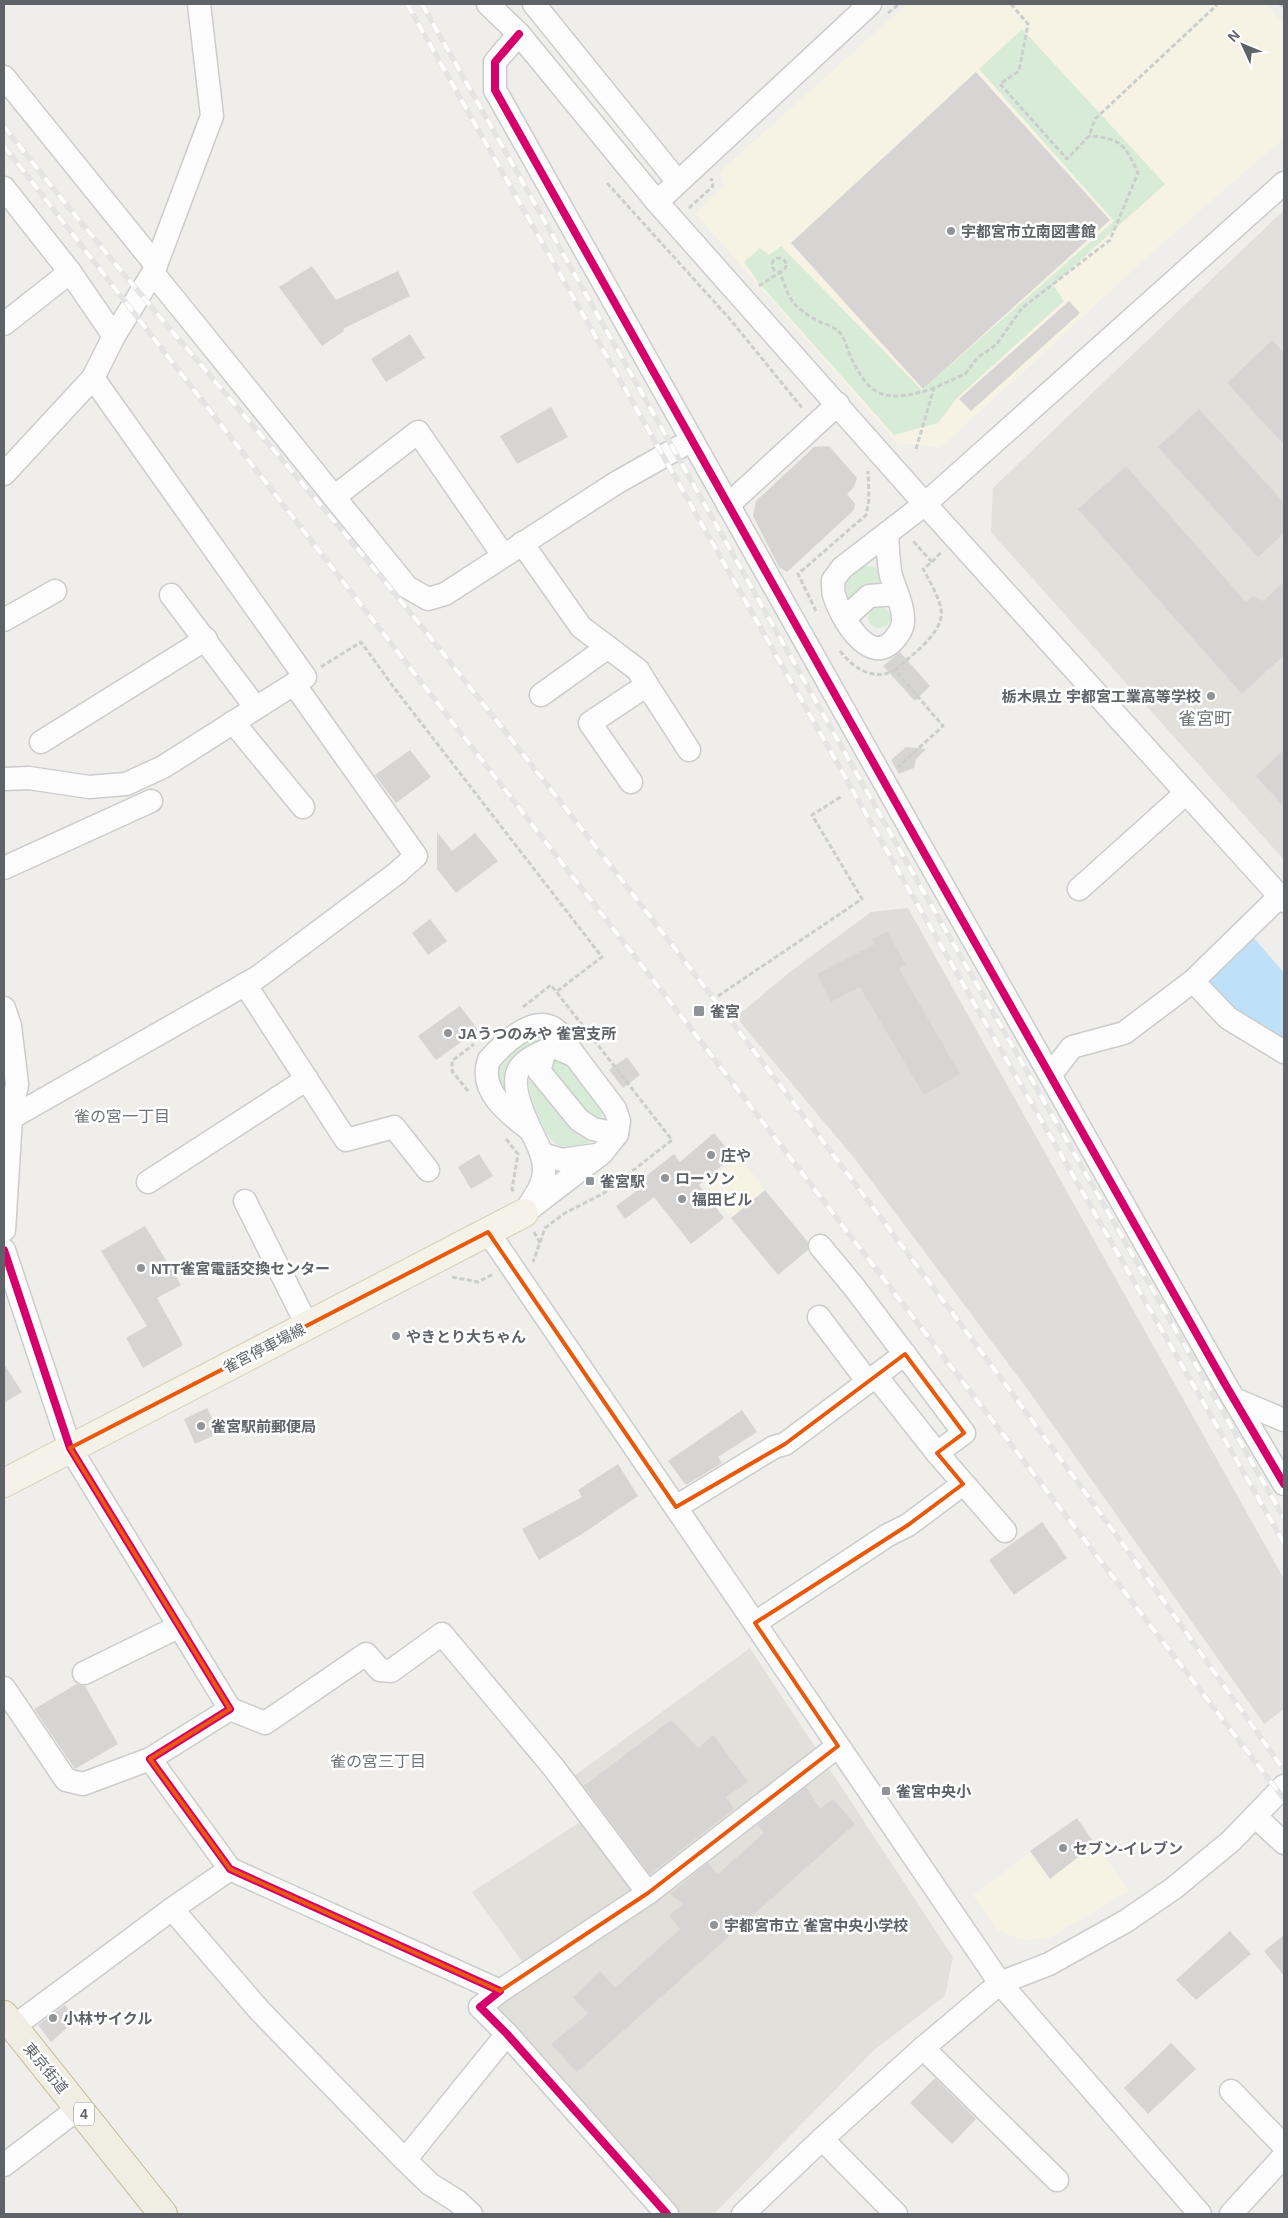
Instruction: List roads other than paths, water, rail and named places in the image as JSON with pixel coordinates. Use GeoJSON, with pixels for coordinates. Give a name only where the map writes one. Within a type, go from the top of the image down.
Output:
{"type":"FeatureCollection","features":[{"type":"Feature","properties":{"kind":"highway","name":"東京街道"},"geometry":{"type":"LineString","coordinates":[[8,2021],[79,2108],[158,2213]]}},
{"type":"Feature","properties":{"kind":"main road","name":"雀宮停車場線"},"geometry":{"type":"LineString","coordinates":[[4,1484],[524,1213]]}},
{"type":"Feature","properties":{"kind":"street"},"geometry":{"type":"LineString","coordinates":[[4,474],[92,378],[114,336],[154,269],[212,116],[199,4]]}},
{"type":"Feature","properties":{"kind":"street"},"geometry":{"type":"LineString","coordinates":[[488,4],[519,34],[657,202],[925,504],[1282,898],[1193,982],[1124,1033],[1072,1046],[1051,1074]]}},
{"type":"Feature","properties":{"kind":"street"},"geometry":{"type":"LineString","coordinates":[[534,4],[678,182]]}},
{"type":"Feature","properties":{"kind":"street"},"geometry":{"type":"LineString","coordinates":[[657,202],[870,4]]}},
{"type":"Feature","properties":{"kind":"street"},"geometry":{"type":"LineString","coordinates":[[519,34],[495,62],[495,90],[1234,1399],[1284,1484]]}},
{"type":"Feature","properties":{"kind":"street"},"geometry":{"type":"LineString","coordinates":[[4,77],[407,587],[428,599],[445,594],[616,483],[692,440]]}},
{"type":"Feature","properties":{"kind":"street"},"geometry":{"type":"LineString","coordinates":[[887,533],[894,584],[904,621],[900,633],[890,644],[879,648],[864,644],[845,618],[834,594],[833,580],[842,568],[887,533],[925,504],[1284,183]]}},
{"type":"Feature","properties":{"kind":"street"},"geometry":{"type":"LineString","coordinates":[[5,192],[70,272],[114,336]]}},
{"type":"Feature","properties":{"kind":"street"},"geometry":{"type":"LineString","coordinates":[[4,324],[70,272]]}},
{"type":"Feature","properties":{"kind":"street"},"geometry":{"type":"LineString","coordinates":[[11,1118],[245,984],[397,873],[416,856],[300,680],[92,378]]}},
{"type":"Feature","properties":{"kind":"street"},"geometry":{"type":"LineString","coordinates":[[728,505],[838,404]]}},
{"type":"Feature","properties":{"kind":"street"},"geometry":{"type":"LineString","coordinates":[[334,497],[418,432],[503,555]]}},
{"type":"Feature","properties":{"kind":"street"},"geometry":{"type":"LineString","coordinates":[[522,543],[581,627],[638,670],[689,750]]}},
{"type":"Feature","properties":{"kind":"street"},"geometry":{"type":"LineString","coordinates":[[842,568],[857,561],[882,564],[894,584]]}},
{"type":"Feature","properties":{"kind":"street"},"geometry":{"type":"LineString","coordinates":[[845,618],[869,596],[894,584]]}},
{"type":"Feature","properties":{"kind":"street"},"geometry":{"type":"LineString","coordinates":[[4,620],[55,591]]}},
{"type":"Feature","properties":{"kind":"street"},"geometry":{"type":"LineString","coordinates":[[171,595],[206,638],[256,708]]}},
{"type":"Feature","properties":{"kind":"street"},"geometry":{"type":"LineString","coordinates":[[41,742],[206,638]]}},
{"type":"Feature","properties":{"kind":"street"},"geometry":{"type":"LineString","coordinates":[[541,695],[608,647]]}},
{"type":"Feature","properties":{"kind":"street"},"geometry":{"type":"LineString","coordinates":[[4,779],[29,778],[90,786],[126,784],[163,767],[300,680]]}},
{"type":"Feature","properties":{"kind":"street"},"geometry":{"type":"LineString","coordinates":[[631,782],[590,723],[647,685]]}},
{"type":"Feature","properties":{"kind":"street"},"geometry":{"type":"LineString","coordinates":[[233,722],[303,807]]}},
{"type":"Feature","properties":{"kind":"street"},"geometry":{"type":"LineString","coordinates":[[1079,890],[1186,793]]}},
{"type":"Feature","properties":{"kind":"street"},"geometry":{"type":"LineString","coordinates":[[4,868],[151,802]]}},
{"type":"Feature","properties":{"kind":"street"},"geometry":{"type":"LineString","coordinates":[[1193,982],[1228,1018],[1284,1052]]}},
{"type":"Feature","properties":{"kind":"street"},"geometry":{"type":"LineString","coordinates":[[245,984],[346,1140],[394,1128],[428,1170]]}},
{"type":"Feature","properties":{"kind":"street"},"geometry":{"type":"LineString","coordinates":[[4,1008],[10,1026],[11,1118],[4,1230]]}},
{"type":"Feature","properties":{"kind":"street"},"geometry":{"type":"LineString","coordinates":[[524,1213],[602,1153],[617,1134],[619,1121],[615,1109],[554,1028],[542,1025],[532,1026],[520,1033],[489,1060],[487,1076],[494,1096],[508,1113],[531,1131]]}},
{"type":"Feature","properties":{"kind":"street"},"geometry":{"type":"LineString","coordinates":[[524,1213],[539,1190],[544,1172],[542,1154],[521,1108],[516,1082],[518,1070],[528,1060],[554,1047],[575,1056]]}},
{"type":"Feature","properties":{"kind":"street"},"geometry":{"type":"LineString","coordinates":[[545,1051],[539,1070],[579,1120],[593,1129],[617,1134]]}},
{"type":"Feature","properties":{"kind":"street"},"geometry":{"type":"LineString","coordinates":[[148,1182],[307,1079]]}},
{"type":"Feature","properties":{"kind":"street"},"geometry":{"type":"LineString","coordinates":[[542,1154],[562,1160],[602,1153]]}},
{"type":"Feature","properties":{"kind":"street"},"geometry":{"type":"LineString","coordinates":[[245,1201],[307,1326]]}},
{"type":"Feature","properties":{"kind":"street"},"geometry":{"type":"LineString","coordinates":[[488,1232],[1000,1983],[1200,2214]]}},
{"type":"Feature","properties":{"kind":"street"},"geometry":{"type":"LineString","coordinates":[[820,1246],[964,1433],[937,1453]]}},
{"type":"Feature","properties":{"kind":"street"},"geometry":{"type":"LineString","coordinates":[[4,1250],[70,1448],[230,1709],[265,1723],[366,1654],[380,1670],[391,1671],[442,1634],[554,1768],[648,1893]]}},
{"type":"Feature","properties":{"kind":"street"},"geometry":{"type":"LineString","coordinates":[[819,1317],[1005,1531]]}},
{"type":"Feature","properties":{"kind":"street"},"geometry":{"type":"LineString","coordinates":[[676,1507],[774,1447],[785,1444],[905,1354]]}},
{"type":"Feature","properties":{"kind":"street"},"geometry":{"type":"LineString","coordinates":[[1234,1399],[1284,1420]]}},
{"type":"Feature","properties":{"kind":"street"},"geometry":{"type":"LineString","coordinates":[[755,1623],[888,1535],[908,1525],[963,1484]]}},
{"type":"Feature","properties":{"kind":"street"},"geometry":{"type":"LineString","coordinates":[[84,1673],[180,1626]]}},
{"type":"Feature","properties":{"kind":"street"},"geometry":{"type":"LineString","coordinates":[[4,1688],[66,1780],[83,1784],[150,1759],[230,1709]]}},
{"type":"Feature","properties":{"kind":"street"},"geometry":{"type":"LineString","coordinates":[[667,2214],[507,2034],[480,2007],[500,1991],[648,1893],[838,1746]]}},
{"type":"Feature","properties":{"kind":"street"},"geometry":{"type":"LineString","coordinates":[[150,1759],[230,1869],[500,1991]]}},
{"type":"Feature","properties":{"kind":"street"},"geometry":{"type":"LineString","coordinates":[[743,2214],[822,2139],[923,2048],[1000,1983],[1049,1964],[1126,1921],[1174,1888],[1231,1840],[1284,1786]]}},
{"type":"Feature","properties":{"kind":"street"},"geometry":{"type":"LineString","coordinates":[[1255,1816],[1284,1843]]}},
{"type":"Feature","properties":{"kind":"street"},"geometry":{"type":"LineString","coordinates":[[8,2021],[230,1869]]}},
{"type":"Feature","properties":{"kind":"street"},"geometry":{"type":"LineString","coordinates":[[172,1908],[260,2011],[405,2160],[430,2184],[457,2200],[471,2214]]}},
{"type":"Feature","properties":{"kind":"street"},"geometry":{"type":"LineString","coordinates":[[405,2160],[507,2034]]}},
{"type":"Feature","properties":{"kind":"street"},"geometry":{"type":"LineString","coordinates":[[923,2048],[1057,2180]]}},
{"type":"Feature","properties":{"kind":"street"},"geometry":{"type":"LineString","coordinates":[[1231,2091],[1284,2146]]}},
{"type":"Feature","properties":{"kind":"street"},"geometry":{"type":"LineString","coordinates":[[4,2165],[79,2108]]}},
{"type":"Feature","properties":{"kind":"street"},"geometry":{"type":"LineString","coordinates":[[822,2139],[896,2214]]}},
{"type":"Feature","properties":{"kind":"street"},"geometry":{"type":"LineString","coordinates":[[1231,2214],[1284,2156]]}},
{"type":"Feature","properties":{"kind":"water"},"geometry":{"type":"Polygon","coordinates":[[[1254,938],[1284,973],[1284,1043],[1233,1014],[1203,981],[1254,938]]]}},
{"type":"Feature","properties":{"kind":"railway"},"geometry":{"type":"LineString","coordinates":[[407,4],[908,888],[1284,1543]]}},
{"type":"Feature","properties":{"kind":"railway"},"geometry":{"type":"LineString","coordinates":[[422,4],[918,882],[1284,1518]]}},
{"type":"Feature","properties":{"kind":"railway"},"geometry":{"type":"LineString","coordinates":[[4,126],[168,327],[392,590],[612,867],[775,1078],[1016,1399],[1119,1539],[1284,1770]]}},
{"type":"Feature","properties":{"kind":"railway"},"geometry":{"type":"LineString","coordinates":[[4,146],[685,1021],[1284,1799]]}},
{"type":"Feature","properties":{"kind":"place","name":"宇都宮市立南図書館"},"geometry":{"type":"Point","coordinates":[951,231]}},
{"type":"Feature","properties":{"kind":"place","name":"栃木県立 宇都宮工業高等学校"},"geometry":{"type":"Point","coordinates":[1211,696]}},
{"type":"Feature","properties":{"kind":"place","name":"雀宮"},"geometry":{"type":"Point","coordinates":[699,1011]}},
{"type":"Feature","properties":{"kind":"place","name":"JAうつのみや 雀宮支所"},"geometry":{"type":"Point","coordinates":[448,1033]}},
{"type":"Feature","properties":{"kind":"place","name":"庄や"},"geometry":{"type":"Point","coordinates":[711,1155]}},
{"type":"Feature","properties":{"kind":"place","name":"ローソン"},"geometry":{"type":"Point","coordinates":[665,1178]}},
{"type":"Feature","properties":{"kind":"place","name":"雀宮駅"},"geometry":{"type":"Point","coordinates":[590,1181]}},
{"type":"Feature","properties":{"kind":"place","name":"福田ビル"},"geometry":{"type":"Point","coordinates":[682,1199]}},
{"type":"Feature","properties":{"kind":"place","name":"NTT雀宮電話交換センター"},"geometry":{"type":"Point","coordinates":[141,1268]}},
{"type":"Feature","properties":{"kind":"place","name":"やきとり大ちゃん"},"geometry":{"type":"Point","coordinates":[396,1336]}},
{"type":"Feature","properties":{"kind":"place","name":"雀宮駅前郵便局"},"geometry":{"type":"Point","coordinates":[201,1426]}},
{"type":"Feature","properties":{"kind":"place","name":"雀宮中央小"},"geometry":{"type":"Point","coordinates":[886,1791]}},
{"type":"Feature","properties":{"kind":"place","name":"セブン-イレブン"},"geometry":{"type":"Point","coordinates":[1063,1848]}},
{"type":"Feature","properties":{"kind":"place","name":"宇都宮市立 雀宮中央小学校"},"geometry":{"type":"Point","coordinates":[714,1925]}},
{"type":"Feature","properties":{"kind":"place","name":"小林サイクル"},"geometry":{"type":"Point","coordinates":[53,2018]}},
{"type":"Feature","properties":{"kind":"district","name":"雀宮町"},"geometry":{"type":"Point","coordinates":[1205,719]}},
{"type":"Feature","properties":{"kind":"district","name":"雀の宮一丁目"},"geometry":{"type":"Point","coordinates":[122,1116]}},
{"type":"Feature","properties":{"kind":"district","name":"雀の宮三丁目"},"geometry":{"type":"Point","coordinates":[378,1761]}}]}
